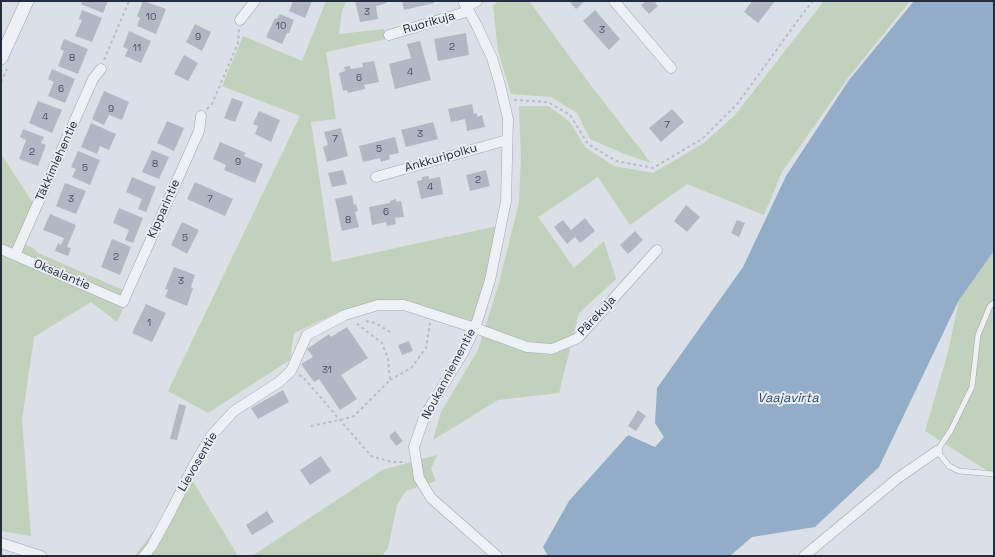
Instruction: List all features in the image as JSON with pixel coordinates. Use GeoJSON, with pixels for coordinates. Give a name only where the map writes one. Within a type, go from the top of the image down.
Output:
{"type":"FeatureCollection","features":[{"type":"Feature","properties":{"kind":"street"},"geometry":{"type":"LineString","coordinates":[[1,58],[27,1]]}},
{"type":"Feature","properties":{"kind":"street"},"geometry":{"type":"LineString","coordinates":[[240,20],[255,1]]}},
{"type":"Feature","properties":{"kind":"street","name":"Ruorikuja"},"geometry":{"type":"LineString","coordinates":[[389,34],[477,1]]}},
{"type":"Feature","properties":{"kind":"street"},"geometry":{"type":"LineString","coordinates":[[614,1],[671,68]]}},
{"type":"Feature","properties":{"kind":"street","name":"Noukanniementie"},"geometry":{"type":"LineString","coordinates":[[466,6],[492,58],[508,119],[506,201],[490,280],[475,328],[463,353],[425,415],[414,447],[418,478],[431,498],[497,556]]}},
{"type":"Feature","properties":{"kind":"street","name":"Täkkimiehentie"},"geometry":{"type":"LineString","coordinates":[[15,255],[93,79],[101,69]]}},
{"type":"Feature","properties":{"kind":"street","name":"Kipparintie"},"geometry":{"type":"LineString","coordinates":[[123,302],[200,132],[201,116]]}},
{"type":"Feature","properties":{"kind":"street","name":"Ankkuripolku"},"geometry":{"type":"LineString","coordinates":[[376,177],[507,140]]}},
{"type":"Feature","properties":{"kind":"street","name":"Oksalantie"},"geometry":{"type":"LineString","coordinates":[[1,249],[123,302]]}},
{"type":"Feature","properties":{"kind":"street","name":"Pärekuja"},"geometry":{"type":"LineString","coordinates":[[475,328],[527,347],[552,349],[578,338],[657,250]]}},
{"type":"Feature","properties":{"kind":"street","name":"Lievosentie"},"geometry":{"type":"LineString","coordinates":[[144,556],[152,546],[194,464],[211,436],[234,411],[279,382],[291,371],[307,335],[345,315],[378,305],[404,305],[475,328]]}},
{"type":"Feature","properties":{"kind":"street"},"geometry":{"type":"LineString","coordinates":[[804,556],[898,478],[937,451]]}},
{"type":"Feature","properties":{"kind":"street"},"geometry":{"type":"LineString","coordinates":[[1,543],[42,556]]}},
{"type":"Feature","properties":{"kind":"lane"},"geometry":{"type":"LineString","coordinates":[[994,303],[990,306],[978,335],[972,387],[951,430],[937,451],[949,466],[959,471],[994,474]]}},
{"type":"Feature","properties":{"kind":"path"},"geometry":{"type":"LineString","coordinates":[[101,69],[129,1]]}},
{"type":"Feature","properties":{"kind":"path"},"geometry":{"type":"LineString","coordinates":[[503,100],[548,102],[570,115],[588,144],[616,161],[653,168],[702,139],[738,102],[813,1]]}},
{"type":"Feature","properties":{"kind":"path"},"geometry":{"type":"LineString","coordinates":[[201,116],[212,104],[238,43],[240,20]]}},
{"type":"Feature","properties":{"kind":"path"},"geometry":{"type":"LineString","coordinates":[[311,426],[354,416],[390,380],[411,368],[426,348],[432,314]]}},
{"type":"Feature","properties":{"kind":"path"},"geometry":{"type":"LineString","coordinates":[[345,315],[382,343],[388,359],[390,380]]}},
{"type":"Feature","properties":{"kind":"path"},"geometry":{"type":"LineString","coordinates":[[345,315],[375,323],[392,333]]}},
{"type":"Feature","properties":{"kind":"path"},"geometry":{"type":"LineString","coordinates":[[291,371],[303,377],[371,456],[392,462],[416,462]]}},
{"type":"Feature","properties":{"kind":"green space"},"geometry":{"type":"Polygon","coordinates":[[[326,1],[346,1],[342,11],[339,34],[384,29],[386,39],[326,52],[336,119],[311,122],[332,262],[497,226],[485,280],[472,321],[403,301],[343,310],[294,333],[290,360],[208,413],[168,391],[300,116],[222,86],[243,36],[302,61],[326,1]]]}},
{"type":"Feature","properties":{"kind":"green space"},"geometry":{"type":"Polygon","coordinates":[[[499,1],[529,1],[586,79],[651,163],[627,155],[590,139],[577,113],[551,97],[511,94],[498,51],[493,5],[499,1]]]}},
{"type":"Feature","properties":{"kind":"green space"},"geometry":{"type":"Polygon","coordinates":[[[824,1],[910,1],[848,78],[782,172],[764,215],[687,184],[630,225],[598,177],[538,217],[574,268],[604,241],[616,279],[579,313],[559,393],[498,400],[433,440],[441,412],[478,350],[499,283],[519,202],[521,159],[519,106],[548,106],[569,121],[585,147],[614,166],[653,173],[704,143],[735,115],[824,1]]]}},
{"type":"Feature","properties":{"kind":"green space"},"geometry":{"type":"Polygon","coordinates":[[[1,154],[38,211],[24,244],[33,248],[38,253],[130,293],[117,322],[91,302],[34,337],[22,420],[31,536],[1,531],[1,154]]]}},
{"type":"Feature","properties":{"kind":"green space"},"geometry":{"type":"Polygon","coordinates":[[[994,251],[994,475],[925,431],[948,352],[959,300],[994,251]]]}},
{"type":"Feature","properties":{"kind":"green space"},"geometry":{"type":"Polygon","coordinates":[[[437,455],[431,469],[436,481],[406,491],[397,505],[388,548],[382,556],[252,556],[382,470],[437,455]]]}},
{"type":"Feature","properties":{"kind":"green space"},"geometry":{"type":"Polygon","coordinates":[[[192,480],[238,556],[135,556],[192,480]]]}},
{"type":"Feature","properties":{"kind":"water","name":"Vaajavirta"},"geometry":{"type":"Polygon","coordinates":[[[914,1],[994,1],[994,251],[959,300],[879,467],[815,527],[752,537],[730,556],[548,556],[543,547],[569,501],[628,435],[655,447],[664,437],[655,423],[657,388],[743,267],[786,176],[849,80],[914,1]]]}},
{"type":"Feature","properties":{"kind":"building"},"geometry":{"type":"Polygon","coordinates":[[[82,1],[108,1],[103,13],[81,4],[82,1]]]}},
{"type":"Feature","properties":{"kind":"building"},"geometry":{"type":"Polygon","coordinates":[[[143,1],[166,9],[156,34],[137,26],[140,18],[137,16],[143,1]]]}},
{"type":"Feature","properties":{"kind":"building"},"geometry":{"type":"Polygon","coordinates":[[[293,1],[312,1],[305,18],[289,11],[293,1]]]}},
{"type":"Feature","properties":{"kind":"building"},"geometry":{"type":"Polygon","coordinates":[[[355,1],[386,1],[387,3],[376,6],[378,19],[360,22],[355,1]]]}},
{"type":"Feature","properties":{"kind":"building"},"geometry":{"type":"Polygon","coordinates":[[[402,1],[433,1],[434,3],[404,10],[402,1]]]}},
{"type":"Feature","properties":{"kind":"building"},"geometry":{"type":"Polygon","coordinates":[[[569,1],[585,1],[576,9],[569,1]]]}},
{"type":"Feature","properties":{"kind":"building"},"geometry":{"type":"Polygon","coordinates":[[[646,1],[658,1],[655,3],[658,6],[649,14],[641,5],[646,1]]]}},
{"type":"Feature","properties":{"kind":"building"},"geometry":{"type":"Polygon","coordinates":[[[752,1],[775,1],[758,23],[744,12],[752,1]]]}},
{"type":"Feature","properties":{"kind":"building"},"geometry":{"type":"Polygon","coordinates":[[[82,10],[102,18],[92,42],[75,36],[82,20],[79,19],[82,10]]]}},
{"type":"Feature","properties":{"kind":"building"},"geometry":{"type":"Polygon","coordinates":[[[595,10],[620,39],[609,50],[583,21],[595,10]]]}},
{"type":"Feature","properties":{"kind":"building"},"geometry":{"type":"Polygon","coordinates":[[[280,14],[294,20],[289,33],[287,33],[282,44],[266,37],[275,18],[277,19],[280,14]]]}},
{"type":"Feature","properties":{"kind":"building"},"geometry":{"type":"Polygon","coordinates":[[[195,24],[211,32],[202,51],[186,42],[195,24]]]}},
{"type":"Feature","properties":{"kind":"building"},"geometry":{"type":"Polygon","coordinates":[[[129,31],[151,41],[141,63],[125,56],[128,49],[123,47],[129,31]]]}},
{"type":"Feature","properties":{"kind":"building"},"geometry":{"type":"Polygon","coordinates":[[[466,33],[469,55],[438,61],[434,39],[466,33]]]}},
{"type":"Feature","properties":{"kind":"building"},"geometry":{"type":"Polygon","coordinates":[[[64,39],[88,49],[78,74],[58,66],[64,51],[60,49],[64,39]]]}},
{"type":"Feature","properties":{"kind":"building"},"geometry":{"type":"Polygon","coordinates":[[[420,41],[431,80],[395,89],[389,64],[411,58],[407,44],[420,41]]]}},
{"type":"Feature","properties":{"kind":"building"},"geometry":{"type":"Polygon","coordinates":[[[184,55],[198,63],[188,81],[174,74],[184,55]]]}},
{"type":"Feature","properties":{"kind":"building"},"geometry":{"type":"Polygon","coordinates":[[[374,61],[379,82],[364,85],[365,89],[348,93],[347,90],[343,91],[339,73],[345,71],[344,67],[350,66],[351,69],[363,67],[362,63],[374,61]]]}},
{"type":"Feature","properties":{"kind":"building"},"geometry":{"type":"Polygon","coordinates":[[[52,69],[75,79],[65,103],[48,96],[54,82],[48,79],[52,69]]]}},
{"type":"Feature","properties":{"kind":"building"},"geometry":{"type":"Polygon","coordinates":[[[104,91],[129,102],[122,120],[109,115],[104,125],[92,119],[104,91]]]}},
{"type":"Feature","properties":{"kind":"building"},"geometry":{"type":"Polygon","coordinates":[[[232,98],[243,102],[235,122],[224,118],[232,98]]]}},
{"type":"Feature","properties":{"kind":"building"},"geometry":{"type":"Polygon","coordinates":[[[38,101],[62,110],[52,133],[29,123],[38,101]]]}},
{"type":"Feature","properties":{"kind":"building"},"geometry":{"type":"Polygon","coordinates":[[[472,104],[474,114],[477,113],[477,117],[482,115],[485,127],[467,131],[465,119],[451,122],[448,109],[472,104]]]}},
{"type":"Feature","properties":{"kind":"building"},"geometry":{"type":"Polygon","coordinates":[[[672,109],[684,122],[661,142],[649,128],[672,109]]]}},
{"type":"Feature","properties":{"kind":"building"},"geometry":{"type":"Polygon","coordinates":[[[259,111],[280,120],[271,142],[255,134],[258,126],[253,124],[259,111]]]}},
{"type":"Feature","properties":{"kind":"building"},"geometry":{"type":"Polygon","coordinates":[[[167,121],[184,128],[174,151],[157,143],[167,121]]]}},
{"type":"Feature","properties":{"kind":"building"},"geometry":{"type":"Polygon","coordinates":[[[433,122],[438,139],[406,147],[401,130],[433,122]]]}},
{"type":"Feature","properties":{"kind":"building"},"geometry":{"type":"Polygon","coordinates":[[[91,123],[116,134],[109,150],[100,146],[97,154],[81,147],[91,123]]]}},
{"type":"Feature","properties":{"kind":"building"},"geometry":{"type":"Polygon","coordinates":[[[341,128],[348,156],[327,162],[323,147],[328,145],[324,132],[341,128]]]}},
{"type":"Feature","properties":{"kind":"building"},"geometry":{"type":"Polygon","coordinates":[[[23,129],[44,137],[41,143],[46,145],[38,166],[19,159],[26,140],[20,137],[23,129]]]}},
{"type":"Feature","properties":{"kind":"building"},"geometry":{"type":"Polygon","coordinates":[[[395,137],[399,153],[389,155],[390,159],[381,162],[380,158],[363,162],[359,146],[395,137]]]}},
{"type":"Feature","properties":{"kind":"building"},"geometry":{"type":"Polygon","coordinates":[[[220,142],[246,153],[244,156],[263,164],[255,183],[224,170],[226,165],[213,159],[220,142]]]}},
{"type":"Feature","properties":{"kind":"building"},"geometry":{"type":"Polygon","coordinates":[[[152,150],[169,157],[159,179],[142,172],[152,150]]]}},
{"type":"Feature","properties":{"kind":"building"},"geometry":{"type":"Polygon","coordinates":[[[78,151],[100,160],[90,185],[72,177],[76,169],[71,167],[78,151]]]}},
{"type":"Feature","properties":{"kind":"building"},"geometry":{"type":"Polygon","coordinates":[[[343,170],[347,184],[332,187],[328,173],[343,170]]]}},
{"type":"Feature","properties":{"kind":"building"},"geometry":{"type":"Polygon","coordinates":[[[486,170],[490,186],[470,191],[466,175],[486,170]]]}},
{"type":"Feature","properties":{"kind":"building"},"geometry":{"type":"Polygon","coordinates":[[[429,176],[429,179],[440,177],[443,194],[421,199],[417,181],[422,180],[422,177],[429,176]]]}},
{"type":"Feature","properties":{"kind":"building"},"geometry":{"type":"Polygon","coordinates":[[[132,177],[156,187],[146,212],[138,209],[142,199],[126,192],[132,177]]]}},
{"type":"Feature","properties":{"kind":"building"},"geometry":{"type":"Polygon","coordinates":[[[195,182],[233,199],[225,216],[187,199],[195,182]]]}},
{"type":"Feature","properties":{"kind":"building"},"geometry":{"type":"Polygon","coordinates":[[[65,183],[86,191],[76,214],[56,206],[65,183]]]}},
{"type":"Feature","properties":{"kind":"building"},"geometry":{"type":"Polygon","coordinates":[[[352,195],[354,205],[356,204],[358,211],[355,212],[359,227],[342,231],[335,199],[352,195]]]}},
{"type":"Feature","properties":{"kind":"building"},"geometry":{"type":"Polygon","coordinates":[[[396,199],[396,202],[401,201],[404,217],[395,218],[396,224],[387,226],[386,222],[372,225],[369,207],[390,203],[390,201],[396,199]]]}},
{"type":"Feature","properties":{"kind":"building"},"geometry":{"type":"Polygon","coordinates":[[[686,205],[700,217],[687,232],[674,221],[686,205]]]}},
{"type":"Feature","properties":{"kind":"building"},"geometry":{"type":"Polygon","coordinates":[[[119,208],[143,218],[133,243],[125,240],[129,230],[113,223],[119,208]]]}},
{"type":"Feature","properties":{"kind":"building"},"geometry":{"type":"Polygon","coordinates":[[[50,214],[76,225],[67,247],[71,248],[68,256],[55,251],[58,243],[61,245],[64,238],[43,230],[50,214]]]}},
{"type":"Feature","properties":{"kind":"building"},"geometry":{"type":"Polygon","coordinates":[[[585,218],[595,231],[580,243],[575,237],[567,244],[554,227],[563,220],[571,230],[585,218]]]}},
{"type":"Feature","properties":{"kind":"building"},"geometry":{"type":"Polygon","coordinates":[[[737,220],[745,223],[739,237],[731,233],[737,220]]]}},
{"type":"Feature","properties":{"kind":"building"},"geometry":{"type":"Polygon","coordinates":[[[182,222],[199,230],[187,254],[171,245],[182,222]]]}},
{"type":"Feature","properties":{"kind":"building"},"geometry":{"type":"Polygon","coordinates":[[[635,231],[643,240],[628,254],[620,245],[635,231]]]}},
{"type":"Feature","properties":{"kind":"building"},"geometry":{"type":"Polygon","coordinates":[[[112,239],[131,247],[120,275],[101,267],[112,239]]]}},
{"type":"Feature","properties":{"kind":"building"},"geometry":{"type":"Polygon","coordinates":[[[174,267],[195,275],[191,287],[193,288],[187,306],[165,297],[168,290],[165,289],[174,267]]]}},
{"type":"Feature","properties":{"kind":"building"},"geometry":{"type":"Polygon","coordinates":[[[146,304],[166,313],[152,342],[132,333],[146,304]]]}},
{"type":"Feature","properties":{"kind":"building"},"geometry":{"type":"Polygon","coordinates":[[[347,327],[368,358],[341,375],[357,399],[340,410],[319,379],[314,382],[301,364],[313,357],[307,349],[329,334],[331,337],[347,327]]]}},
{"type":"Feature","properties":{"kind":"building"},"geometry":{"type":"Polygon","coordinates":[[[409,341],[413,351],[402,355],[398,345],[409,341]]]}},
{"type":"Feature","properties":{"kind":"building"},"geometry":{"type":"Polygon","coordinates":[[[283,390],[289,402],[258,419],[251,408],[283,390]]]}},
{"type":"Feature","properties":{"kind":"building"},"geometry":{"type":"Polygon","coordinates":[[[179,404],[186,406],[177,440],[170,439],[179,404]]]}},
{"type":"Feature","properties":{"kind":"building"},"geometry":{"type":"Polygon","coordinates":[[[638,410],[646,416],[636,431],[628,426],[638,410]]]}},
{"type":"Feature","properties":{"kind":"building"},"geometry":{"type":"Polygon","coordinates":[[[395,431],[403,441],[396,446],[389,436],[395,431]]]}},
{"type":"Feature","properties":{"kind":"building"},"geometry":{"type":"Polygon","coordinates":[[[321,456],[331,471],[310,485],[300,470],[321,456]]]}},
{"type":"Feature","properties":{"kind":"building"},"geometry":{"type":"Polygon","coordinates":[[[267,511],[274,522],[252,535],[246,525],[267,511]]]}}]}
